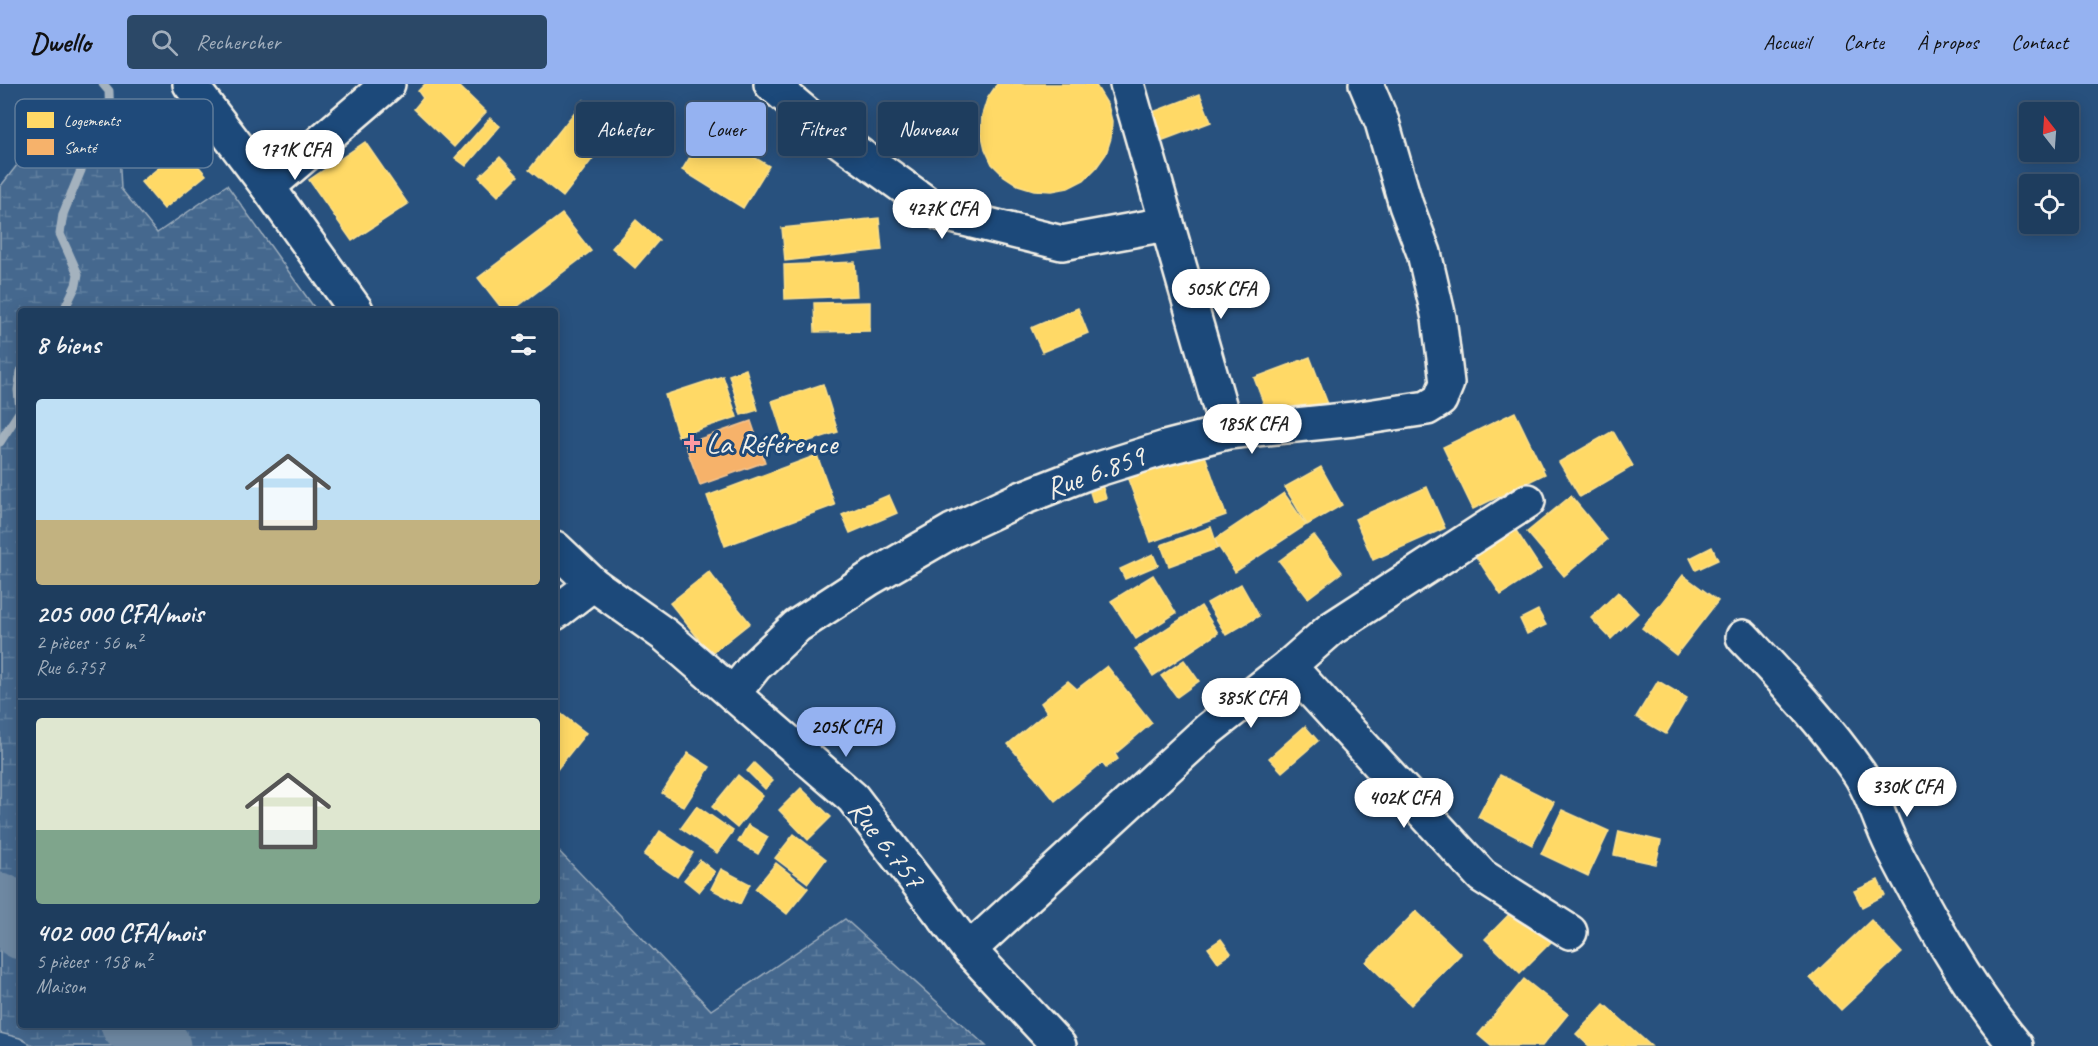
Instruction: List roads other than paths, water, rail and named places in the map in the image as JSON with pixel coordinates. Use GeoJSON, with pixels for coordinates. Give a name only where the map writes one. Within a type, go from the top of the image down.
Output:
{"type":"FeatureCollection","features":[{"type":"Feature","properties":{"kind":"street"},"geometry":{"type":"LineString","coordinates":[[190,84],[201,99]]}},
{"type":"Feature","properties":{"kind":"street"},"geometry":{"type":"LineString","coordinates":[[268,187],[388,84]]}},
{"type":"Feature","properties":{"kind":"street"},"geometry":{"type":"LineString","coordinates":[[771,84],[829,133],[940,213],[1062,243],[1166,224]]}},
{"type":"Feature","properties":{"kind":"street"},"geometry":{"type":"LineString","coordinates":[[1127,84],[1227,432]]}},
{"type":"Feature","properties":{"kind":"street","name":"Rue 6.859"},"geometry":{"type":"LineString","coordinates":[[733,694],[755,666],[797,626],[869,579],[952,531],[1020,499],[1089,472],[1165,448],[1227,432],[1354,419],[1427,408],[1440,400],[1447,382],[1439,318],[1424,253],[1406,205],[1382,122],[1366,84]]}},
{"type":"Feature","properties":{"kind":"street"},"geometry":{"type":"LineString","coordinates":[[213,114],[355,308]]}},
{"type":"Feature","properties":{"kind":"street"},"geometry":{"type":"LineString","coordinates":[[969,950],[1209,729],[1289,666],[1330,629],[1528,501]]}},
{"type":"Feature","properties":{"kind":"street","name":"Rue 6.757"},"geometry":{"type":"LineString","coordinates":[[558,551],[593,584],[665,635],[853,798],[969,950],[1059,1046]]}},
{"type":"Feature","properties":{"kind":"street"},"geometry":{"type":"LineString","coordinates":[[558,611],[593,584]]}},
{"type":"Feature","properties":{"kind":"street"},"geometry":{"type":"LineString","coordinates":[[1743,637],[1802,701],[1860,775],[1891,843],[1949,950],[1997,1023],[2016,1046]]}},
{"type":"Feature","properties":{"kind":"street"},"geometry":{"type":"LineString","coordinates":[[1289,666],[1482,876],[1570,932]]}},
{"type":"Feature","properties":{"kind":"waterway"},"geometry":{"type":"LineString","coordinates":[[103,84],[109,91],[109,99]]}},
{"type":"Feature","properties":{"kind":"waterway"},"geometry":{"type":"LineString","coordinates":[[65,308],[76,285],[78,274],[60,234],[63,214],[82,168]]}},
{"type":"Feature","properties":{"kind":"waterway"},"geometry":{"type":"LineString","coordinates":[[0,442],[18,414]]}},
{"type":"Feature","properties":{"kind":"waterway"},"geometry":{"type":"LineString","coordinates":[[0,901],[18,927]]}},
{"type":"Feature","properties":{"kind":"waterway"},"geometry":{"type":"LineString","coordinates":[[135,1028],[162,1046]]}},
{"type":"Feature","properties":{"kind":"place","name":"La Référence"},"geometry":{"type":"Point","coordinates":[692,443]}}]}
